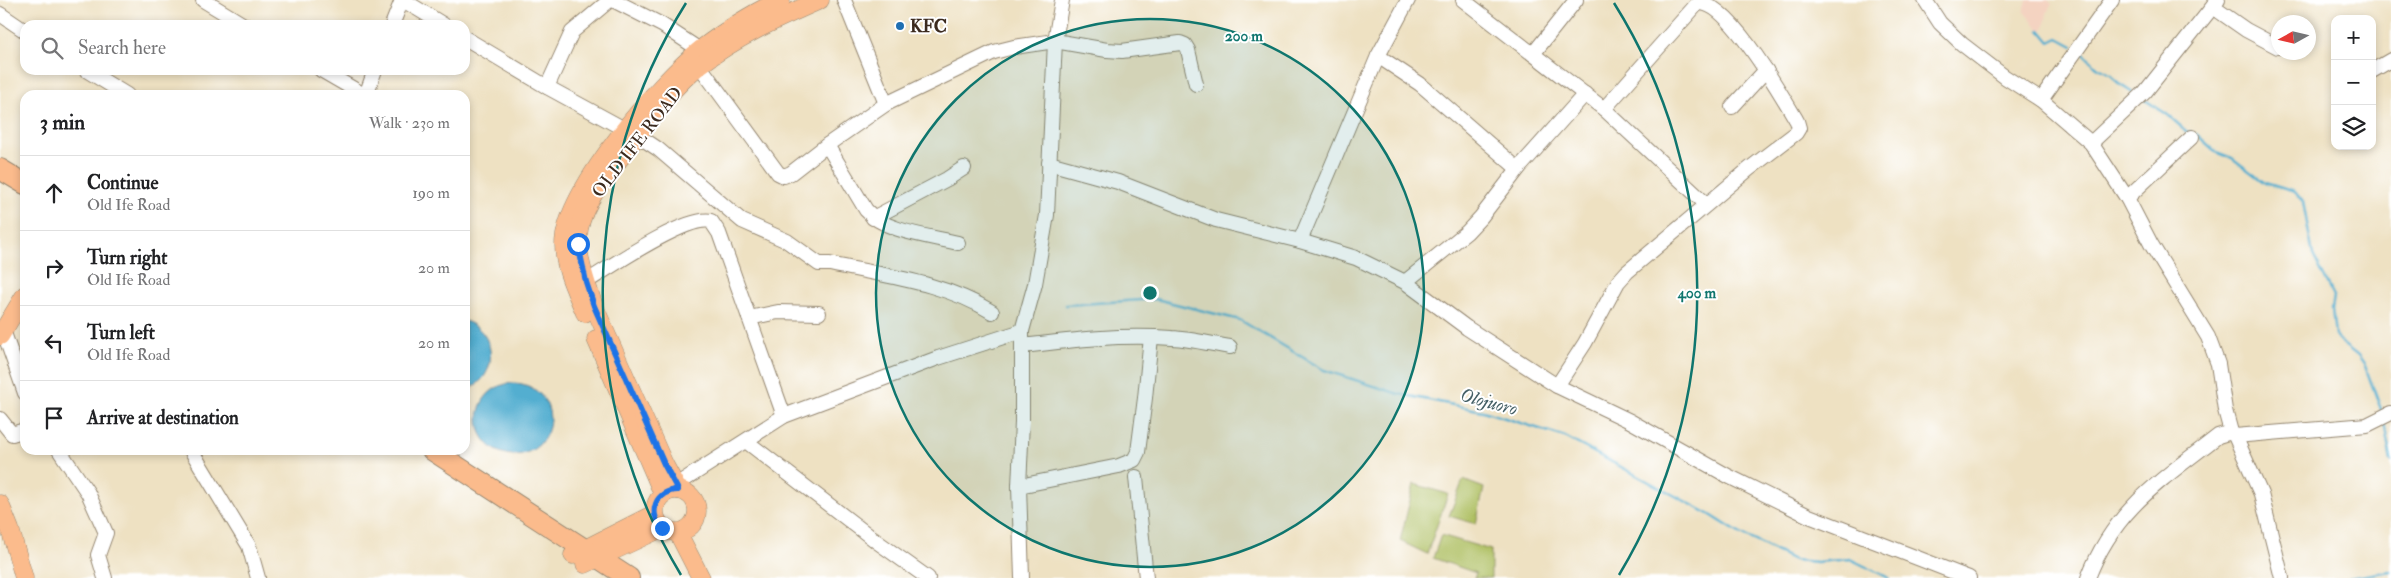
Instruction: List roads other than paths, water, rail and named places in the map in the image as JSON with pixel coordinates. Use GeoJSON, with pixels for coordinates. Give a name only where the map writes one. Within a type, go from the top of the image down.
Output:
{"type":"FeatureCollection","features":[{"type":"Feature","properties":{"kind":"highway"},"geometry":{"type":"LineString","coordinates":[[0,169],[20,181]]}},
{"type":"Feature","properties":{"kind":"highway"},"geometry":{"type":"LineString","coordinates":[[0,180],[20,192]]}},
{"type":"Feature","properties":{"kind":"highway"},"geometry":{"type":"LineString","coordinates":[[422,455],[585,556],[629,578]]}},
{"type":"Feature","properties":{"kind":"highway"},"geometry":{"type":"LineString","coordinates":[[439,455],[585,556],[607,578]]}},
{"type":"Feature","properties":{"kind":"main road","name":"OLD IFE ROAD"},"geometry":{"type":"LineString","coordinates":[[672,490],[664,464],[594,306],[586,282],[578,244],[579,227],[601,183],[632,132],[641,108],[700,58],[779,7],[820,0]]}},
{"type":"Feature","properties":{"kind":"main road","name":"OLD IFE ROAD"},"geometry":{"type":"LineString","coordinates":[[585,556],[665,525],[693,524],[697,514],[693,498],[672,490],[584,312],[568,271],[564,245],[566,228],[577,198],[632,132]]}},
{"type":"Feature","properties":{"kind":"main road"},"geometry":{"type":"LineString","coordinates":[[2,333],[20,304]]}},
{"type":"Feature","properties":{"kind":"main road"},"geometry":{"type":"LineString","coordinates":[[672,490],[656,503],[665,525],[701,578]]}},
{"type":"Feature","properties":{"kind":"main road"},"geometry":{"type":"LineString","coordinates":[[0,504],[10,529],[24,578]]}},
{"type":"Feature","properties":{"kind":"street"},"geometry":{"type":"LineString","coordinates":[[203,0],[236,20]]}},
{"type":"Feature","properties":{"kind":"street"},"geometry":{"type":"LineString","coordinates":[[394,20],[402,0],[436,20]]}},
{"type":"Feature","properties":{"kind":"street"},"geometry":{"type":"LineString","coordinates":[[547,87],[572,32],[612,0],[662,26],[700,58],[778,173],[784,176],[791,174],[827,145],[886,104],[994,52],[1014,47],[1055,40],[1107,50],[1180,43],[1185,45],[1188,50],[1196,84]]}},
{"type":"Feature","properties":{"kind":"street"},"geometry":{"type":"LineString","coordinates":[[844,0],[886,104]]}},
{"type":"Feature","properties":{"kind":"street"},"geometry":{"type":"LineString","coordinates":[[1022,578],[1019,486],[1022,422],[1022,331],[1043,244],[1047,215],[1055,40],[1062,0]]}},
{"type":"Feature","properties":{"kind":"street"},"geometry":{"type":"LineString","coordinates":[[1300,241],[1378,56],[1408,0]]}},
{"type":"Feature","properties":{"kind":"street"},"geometry":{"type":"LineString","coordinates":[[1463,0],[1604,109],[1706,204]]}},
{"type":"Feature","properties":{"kind":"street"},"geometry":{"type":"LineString","coordinates":[[1533,54],[1576,0]]}},
{"type":"Feature","properties":{"kind":"street"},"geometry":{"type":"LineString","coordinates":[[1925,0],[1940,23],[1962,44],[2041,100],[2091,143],[2127,198],[2214,350],[2233,434],[2262,494],[2282,576]]}},
{"type":"Feature","properties":{"kind":"street"},"geometry":{"type":"LineString","coordinates":[[2041,100],[2112,0]]}},
{"type":"Feature","properties":{"kind":"street"},"geometry":{"type":"LineString","coordinates":[[1557,386],[1585,343],[1618,282],[1641,259],[1685,225],[1706,204],[1796,133],[1799,128],[1797,121],[1766,70],[1735,26],[1714,6],[1704,2],[1698,3],[1604,109]]}},
{"type":"Feature","properties":{"kind":"street"},"geometry":{"type":"LineString","coordinates":[[2091,143],[2141,97],[2216,4],[2246,30],[2271,43]]}},
{"type":"Feature","properties":{"kind":"street"},"geometry":{"type":"LineString","coordinates":[[0,14],[20,28]]}},
{"type":"Feature","properties":{"kind":"street"},"geometry":{"type":"LineString","coordinates":[[470,41],[547,87],[632,132],[658,149],[742,220],[787,241],[819,264],[830,264],[938,289],[974,301],[992,312]]}},
{"type":"Feature","properties":{"kind":"street"},"geometry":{"type":"LineString","coordinates":[[1378,56],[1420,84],[1518,169]]}},
{"type":"Feature","properties":{"kind":"street"},"geometry":{"type":"LineString","coordinates":[[2376,69],[2391,60]]}},
{"type":"Feature","properties":{"kind":"street"},"geometry":{"type":"LineString","coordinates":[[1732,107],[1766,70]]}},
{"type":"Feature","properties":{"kind":"street"},"geometry":{"type":"LineString","coordinates":[[94,75],[120,90]]}},
{"type":"Feature","properties":{"kind":"street"},"geometry":{"type":"LineString","coordinates":[[330,75],[356,90]]}},
{"type":"Feature","properties":{"kind":"street"},"geometry":{"type":"LineString","coordinates":[[367,90],[373,75]]}},
{"type":"Feature","properties":{"kind":"street"},"geometry":{"type":"LineString","coordinates":[[1405,282],[1467,232],[1518,169],[1585,94]]}},
{"type":"Feature","properties":{"kind":"street"},"geometry":{"type":"LineString","coordinates":[[2127,198],[2192,138]]}},
{"type":"Feature","properties":{"kind":"street"},"geometry":{"type":"LineString","coordinates":[[827,145],[866,210],[873,218],[887,227],[958,243]]}},
{"type":"Feature","properties":{"kind":"street"},"geometry":{"type":"LineString","coordinates":[[1049,163],[1118,182],[1216,220],[1300,241],[1356,258],[1405,282],[1467,328],[1557,386],[1630,421],[1728,476],[1809,516],[1969,578]]}},
{"type":"Feature","properties":{"kind":"street"},"geometry":{"type":"LineString","coordinates":[[873,218],[964,168]]}},
{"type":"Feature","properties":{"kind":"street"},"geometry":{"type":"LineString","coordinates":[[586,282],[670,232],[703,219],[711,221],[719,233],[784,416]]}},
{"type":"Feature","properties":{"kind":"street"},"geometry":{"type":"LineString","coordinates":[[749,318],[778,312],[819,313]]}},
{"type":"Feature","properties":{"kind":"street"},"geometry":{"type":"LineString","coordinates":[[672,490],[784,416],[938,358],[1022,331]]}},
{"type":"Feature","properties":{"kind":"street"},"geometry":{"type":"LineString","coordinates":[[2,333],[20,380]]}},
{"type":"Feature","properties":{"kind":"street"},"geometry":{"type":"LineString","coordinates":[[1022,346],[1097,338],[1151,336],[1230,347]]}},
{"type":"Feature","properties":{"kind":"street"},"geometry":{"type":"LineString","coordinates":[[1019,486],[1119,466],[1134,460],[1138,452],[1151,336]]}},
{"type":"Feature","properties":{"kind":"street"},"geometry":{"type":"LineString","coordinates":[[2088,578],[2107,537],[2121,517],[2144,494],[2218,436],[2367,425],[2391,414]]}},
{"type":"Feature","properties":{"kind":"street"},"geometry":{"type":"LineString","coordinates":[[0,419],[12,434],[20,432]]}},
{"type":"Feature","properties":{"kind":"street"},"geometry":{"type":"LineString","coordinates":[[747,442],[876,541],[928,578]]}},
{"type":"Feature","properties":{"kind":"street"},"geometry":{"type":"LineString","coordinates":[[62,455],[88,493],[106,533],[98,555],[105,578]]}},
{"type":"Feature","properties":{"kind":"street"},"geometry":{"type":"LineString","coordinates":[[194,455],[249,546],[258,578]]}},
{"type":"Feature","properties":{"kind":"street"},"geometry":{"type":"LineString","coordinates":[[1136,477],[1146,578]]}},
{"type":"Feature","properties":{"kind":"water"},"geometry":{"type":"Polygon","coordinates":[[[470,324],[484,335],[489,345],[489,367],[484,377],[470,388],[470,324]]]}},
{"type":"Feature","properties":{"kind":"water"},"geometry":{"type":"Polygon","coordinates":[[[521,383],[540,393],[548,405],[550,419],[548,433],[540,445],[528,453],[507,455],[488,445],[480,433],[478,412],[488,393],[500,385],[521,383]]]}},
{"type":"Feature","properties":{"kind":"waterway"},"geometry":{"type":"LineString","coordinates":[[2040,30],[2050,42],[2058,38],[2073,46]]}},
{"type":"Feature","properties":{"kind":"waterway"},"geometry":{"type":"LineString","coordinates":[[2082,52],[2097,67],[2112,75],[2119,84],[2136,95]]}},
{"type":"Feature","properties":{"kind":"waterway"},"geometry":{"type":"LineString","coordinates":[[2145,100],[2168,115],[2187,132],[2191,132]]}},
{"type":"Feature","properties":{"kind":"waterway"},"geometry":{"type":"LineString","coordinates":[[2196,134],[2216,152],[2232,158],[2265,183],[2295,192],[2303,202],[2313,255],[2334,296],[2332,309],[2335,335],[2358,356],[2365,366],[2382,412]]}},
{"type":"Feature","properties":{"kind":"waterway","name":"Olojuoro"},"geometry":{"type":"LineString","coordinates":[[1066,305],[1156,299],[1240,320],[1324,370],[1399,394],[1483,411],[1565,437],[1709,514],[1739,533],[1794,560],[1817,562],[1850,559],[1889,578]]}},
{"type":"Feature","properties":{"kind":"waterway"},"geometry":{"type":"LineString","coordinates":[[2384,422],[2391,461]]}},
{"type":"Feature","properties":{"kind":"waterway","name":"Olojuoro"},"geometry":{"type":"LineString","coordinates":[[2348,578],[2391,571]]}},
{"type":"Feature","properties":{"kind":"place","name":"KFC"},"geometry":{"type":"Point","coordinates":[900,26]}}]}
